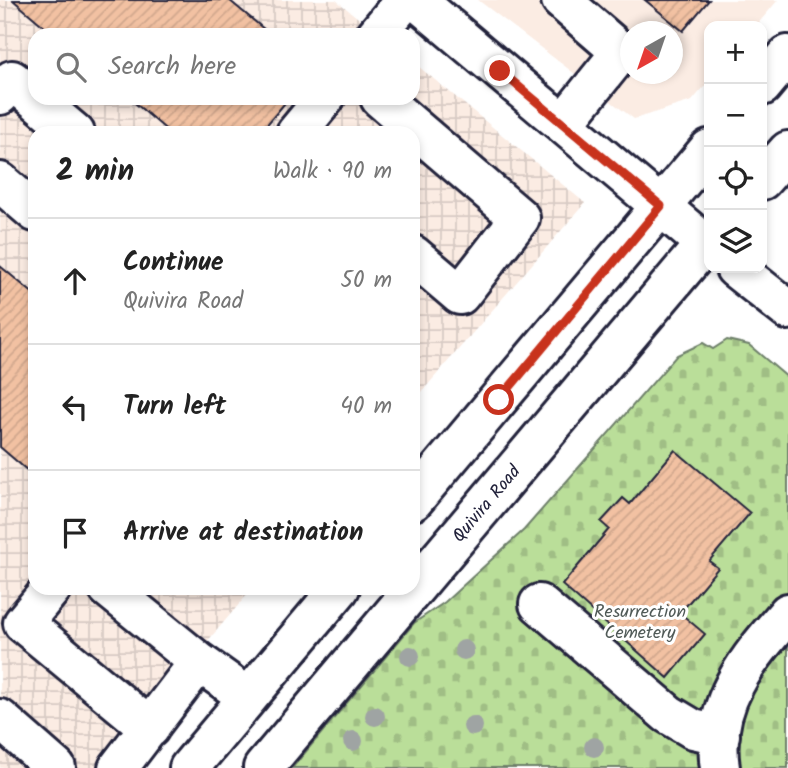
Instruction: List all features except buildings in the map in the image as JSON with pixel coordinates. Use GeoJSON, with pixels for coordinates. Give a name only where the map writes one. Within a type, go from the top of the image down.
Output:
{"type":"FeatureCollection","features":[{"type":"Feature","properties":{"kind":"main road"},"geometry":{"type":"LineString","coordinates":[[382,28],[405,0]]}},
{"type":"Feature","properties":{"kind":"main road"},"geometry":{"type":"LineString","coordinates":[[416,0],[704,240]]}},
{"type":"Feature","properties":{"kind":"main road"},"geometry":{"type":"LineString","coordinates":[[561,0],[621,51],[563,124]]}},
{"type":"Feature","properties":{"kind":"main road"},"geometry":{"type":"LineString","coordinates":[[764,84],[788,55]]}},
{"type":"Feature","properties":{"kind":"main road"},"geometry":{"type":"LineString","coordinates":[[0,95],[12,80],[28,93]]}},
{"type":"Feature","properties":{"kind":"main road"},"geometry":{"type":"LineString","coordinates":[[42,105],[67,126]]}},
{"type":"Feature","properties":{"kind":"main road"},"geometry":{"type":"LineString","coordinates":[[302,126],[319,105]]}},
{"type":"Feature","properties":{"kind":"main road"},"geometry":{"type":"LineString","coordinates":[[388,105],[413,126]]}},
{"type":"Feature","properties":{"kind":"main road"},"geometry":{"type":"LineString","coordinates":[[420,132],[520,218],[460,295],[420,261]]}},
{"type":"Feature","properties":{"kind":"main road"},"geometry":{"type":"LineString","coordinates":[[767,174],[788,151]]}},
{"type":"Feature","properties":{"kind":"main road"},"geometry":{"type":"LineString","coordinates":[[420,493],[704,155]]}},
{"type":"Feature","properties":{"kind":"main road"},"geometry":{"type":"LineString","coordinates":[[0,182],[28,206]]}},
{"type":"Feature","properties":{"kind":"main road","name":"Quivira Road"},"geometry":{"type":"LineString","coordinates":[[420,582],[704,248]]}},
{"type":"Feature","properties":{"kind":"main road"},"geometry":{"type":"LineString","coordinates":[[741,273],[788,310]]}},
{"type":"Feature","properties":{"kind":"main road"},"geometry":{"type":"LineString","coordinates":[[41,595],[11,614],[150,728]]}},
{"type":"Feature","properties":{"kind":"main road"},"geometry":{"type":"LineString","coordinates":[[117,595],[199,662],[248,697],[291,734]]}},
{"type":"Feature","properties":{"kind":"main road"},"geometry":{"type":"LineString","coordinates":[[189,768],[334,595]]}},
{"type":"Feature","properties":{"kind":"main road","name":"Quivira Road"},"geometry":{"type":"LineString","coordinates":[[263,768],[409,595]]}},
{"type":"Feature","properties":{"kind":"main road"},"geometry":{"type":"LineString","coordinates":[[539,604],[668,714],[693,729],[720,751]]}},
{"type":"Feature","properties":{"kind":"main road"},"geometry":{"type":"LineString","coordinates":[[720,751],[722,714],[745,663],[788,613]]}},
{"type":"Feature","properties":{"kind":"main road"},"geometry":{"type":"LineString","coordinates":[[118,768],[199,662]]}},
{"type":"Feature","properties":{"kind":"main road"},"geometry":{"type":"LineString","coordinates":[[0,719],[56,768]]}},
{"type":"Feature","properties":{"kind":"shaded area"},"geometry":{"type":"Polygon","coordinates":[[[0,0],[336,0],[370,28],[28,28],[28,105],[420,105],[420,68],[585,203],[420,394],[420,126],[28,126],[28,595],[247,595],[99,768],[0,768],[0,0]]]}},
{"type":"Feature","properties":{"kind":"shaded area"},"geometry":{"type":"Polygon","coordinates":[[[478,0],[778,0],[760,21],[704,21],[704,87],[692,101],[634,119],[478,0]]]}},
{"type":"Feature","properties":{"kind":"green space","name":"Resurrection Cemetery"},"geometry":{"type":"Polygon","coordinates":[[[727,340],[749,345],[788,378],[788,768],[292,768],[414,623],[445,602],[524,530],[677,355],[703,343],[713,349],[727,340]]]}},
{"type":"Feature","properties":{"kind":"route"},"geometry":{"type":"LineString","coordinates":[[499,400],[661,206],[500,71]]}}]}
